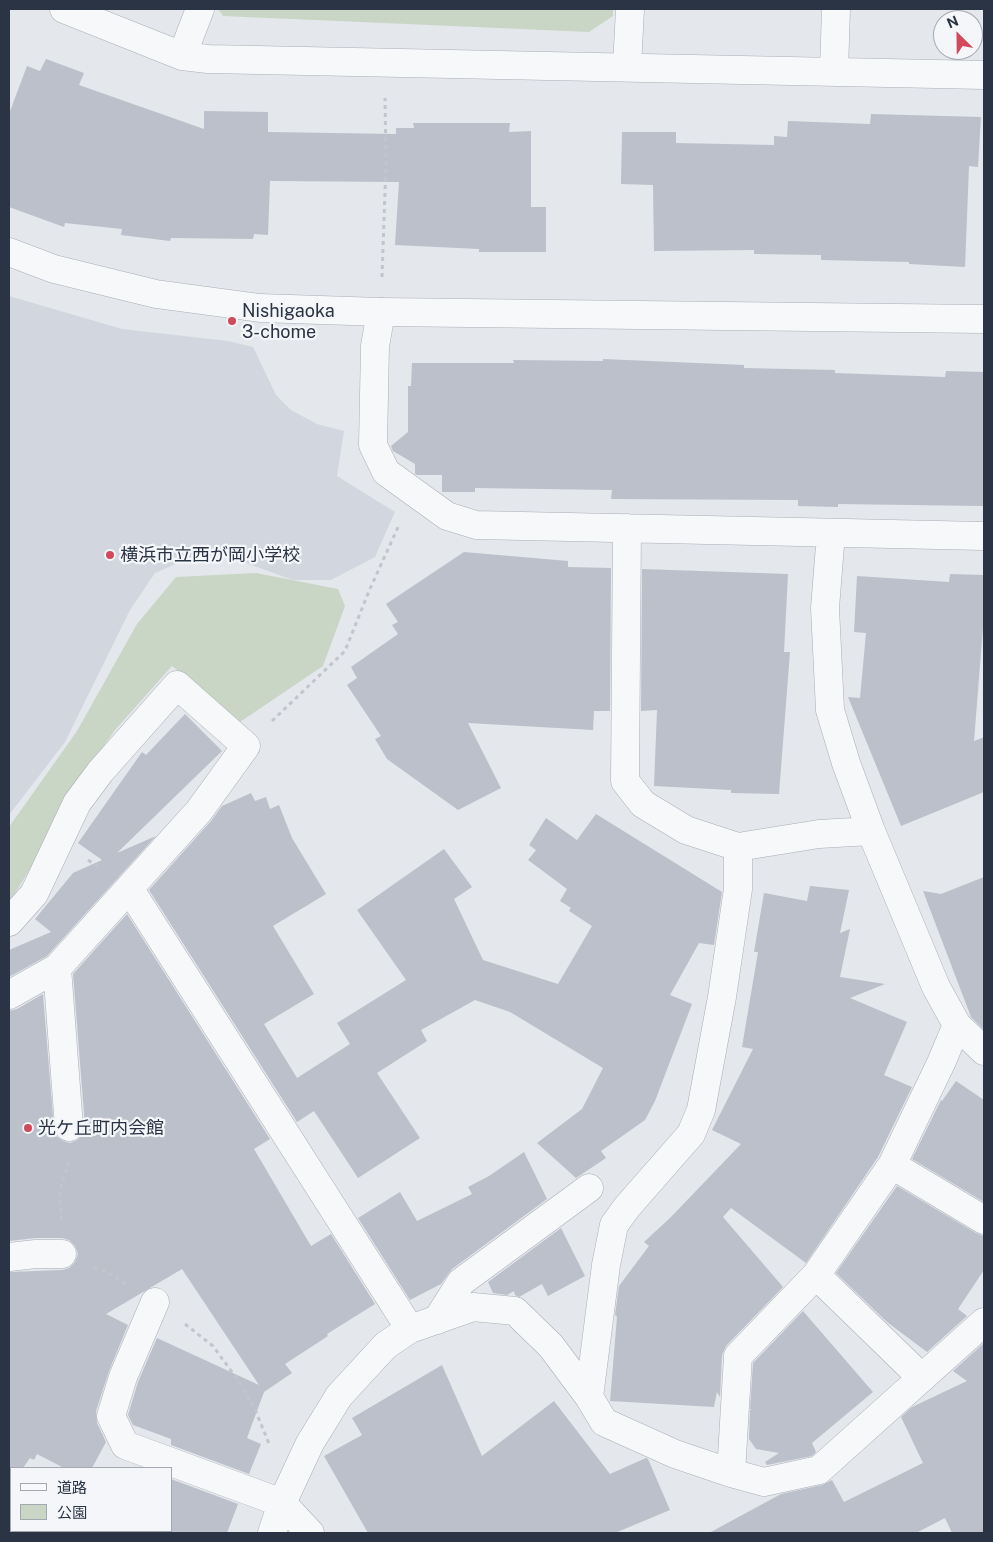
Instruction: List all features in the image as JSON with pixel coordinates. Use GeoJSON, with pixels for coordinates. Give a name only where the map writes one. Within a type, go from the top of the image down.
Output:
{"type":"FeatureCollection","features":[{"type":"Feature","properties":{"kind":"street"},"geometry":{"type":"LineString","coordinates":[[64,9],[182,56],[208,59],[984,75]]}},
{"type":"Feature","properties":{"kind":"street"},"geometry":{"type":"LineString","coordinates":[[182,56],[200,9]]}},
{"type":"Feature","properties":{"kind":"street"},"geometry":{"type":"LineString","coordinates":[[627,67],[630,9]]}},
{"type":"Feature","properties":{"kind":"street"},"geometry":{"type":"LineString","coordinates":[[834,71],[836,9]]}},
{"type":"Feature","properties":{"kind":"street"},"geometry":{"type":"LineString","coordinates":[[9,252],[54,269],[156,294],[260,308],[381,312],[984,319]]}},
{"type":"Feature","properties":{"kind":"street"},"geometry":{"type":"LineString","coordinates":[[381,312],[375,346],[372,445],[386,472],[447,516],[476,525],[984,536]]}},
{"type":"Feature","properties":{"kind":"street"},"geometry":{"type":"LineString","coordinates":[[627,528],[625,781],[643,804],[686,830],[738,846],[819,834],[871,832]]}},
{"type":"Feature","properties":{"kind":"street"},"geometry":{"type":"LineString","coordinates":[[831,533],[825,608],[830,710],[846,763],[871,832],[936,987],[957,1025],[984,1050]]}},
{"type":"Feature","properties":{"kind":"street"},"geometry":{"type":"LineString","coordinates":[[9,922],[34,894],[78,803],[100,772],[177,684],[246,746],[199,811],[57,968],[9,995]]}},
{"type":"Feature","properties":{"kind":"street"},"geometry":{"type":"LineString","coordinates":[[589,1397],[606,1265],[614,1225],[627,1207],[692,1134],[701,1110],[722,997],[738,889],[738,846]]}},
{"type":"Feature","properties":{"kind":"street"},"geometry":{"type":"LineString","coordinates":[[129,888],[410,1329]]}},
{"type":"Feature","properties":{"kind":"street"},"geometry":{"type":"LineString","coordinates":[[57,968],[69,1127]]}},
{"type":"Feature","properties":{"kind":"street"},"geometry":{"type":"LineString","coordinates":[[731,1473],[738,1356],[816,1275],[892,1165],[957,1025]]}},
{"type":"Feature","properties":{"kind":"street"},"geometry":{"type":"LineString","coordinates":[[892,1165],[984,1220]]}},
{"type":"Feature","properties":{"kind":"street"},"geometry":{"type":"LineString","coordinates":[[437,1320],[461,1282],[589,1188]]}},
{"type":"Feature","properties":{"kind":"street"},"geometry":{"type":"LineString","coordinates":[[9,1257],[62,1254]]}},
{"type":"Feature","properties":{"kind":"street"},"geometry":{"type":"LineString","coordinates":[[816,1275],[922,1378]]}},
{"type":"Feature","properties":{"kind":"street"},"geometry":{"type":"LineString","coordinates":[[155,1302],[122,1378],[111,1416],[125,1446],[282,1503],[310,1533]]}},
{"type":"Feature","properties":{"kind":"street"},"geometry":{"type":"LineString","coordinates":[[272,1533],[282,1503],[310,1443],[339,1396],[386,1345],[410,1329],[473,1307],[515,1311],[551,1346],[589,1397],[604,1422],[675,1454],[764,1482],[820,1470],[984,1322]]}},
{"type":"Feature","properties":{"kind":"path"},"geometry":{"type":"LineString","coordinates":[[381,312],[386,164],[385,63]]}},
{"type":"Feature","properties":{"kind":"path"},"geometry":{"type":"LineString","coordinates":[[246,746],[345,651],[369,591],[414,492]]}},
{"type":"Feature","properties":{"kind":"path"},"geometry":{"type":"LineString","coordinates":[[59,840],[129,888]]}},
{"type":"Feature","properties":{"kind":"path"},"geometry":{"type":"LineString","coordinates":[[69,1127],[72,1157],[60,1189],[62,1254],[105,1271],[155,1302],[213,1346],[237,1379],[254,1407],[272,1450]]}},
{"type":"Feature","properties":{"kind":"shaded area","name":"横浜市立西が岡小学校"},"geometry":{"type":"Polygon","coordinates":[[[9,296],[122,329],[228,341],[253,347],[276,395],[291,410],[317,424],[344,431],[337,476],[395,512],[375,557],[331,580],[293,580],[221,554],[189,558],[155,573],[130,610],[65,742],[9,815],[9,296]]]}},
{"type":"Feature","properties":{"kind":"green space"},"geometry":{"type":"Polygon","coordinates":[[[218,9],[613,9],[613,16],[589,32],[223,16],[218,9]]]}},
{"type":"Feature","properties":{"kind":"green space"},"geometry":{"type":"Polygon","coordinates":[[[256,573],[338,589],[345,606],[323,666],[240,722],[172,666],[115,730],[64,803],[30,869],[9,903],[9,827],[77,731],[137,624],[176,577],[256,573]]]}},
{"type":"Feature","properties":{"kind":"building"},"geometry":{"type":"Polygon","coordinates":[[[46,59],[84,73],[79,85],[204,129],[204,111],[268,112],[268,132],[396,134],[396,128],[414,128],[413,123],[510,123],[509,132],[531,131],[531,207],[546,207],[546,252],[479,252],[479,249],[395,245],[399,182],[270,181],[268,235],[254,234],[253,239],[171,238],[170,241],[121,235],[122,229],[65,223],[64,227],[9,207],[9,114],[27,66],[40,71],[46,59]]]}},
{"type":"Feature","properties":{"kind":"building"},"geometry":{"type":"Polygon","coordinates":[[[871,114],[981,117],[978,167],[969,166],[965,267],[909,264],[909,262],[821,260],[821,255],[754,254],[754,250],[654,251],[653,185],[621,184],[622,132],[676,132],[676,143],[774,145],[774,136],[787,137],[788,121],[870,124],[871,114]]]}},
{"type":"Feature","properties":{"kind":"building"},"geometry":{"type":"Polygon","coordinates":[[[603,359],[744,365],[744,368],[835,370],[835,373],[945,377],[946,371],[984,372],[984,506],[838,504],[838,507],[798,506],[798,500],[611,499],[612,490],[475,488],[475,492],[442,492],[442,475],[417,475],[415,474],[415,464],[393,451],[391,446],[408,432],[408,386],[411,386],[412,363],[514,363],[513,360],[603,361],[603,359]]]}},
{"type":"Feature","properties":{"kind":"building"},"geometry":{"type":"Polygon","coordinates":[[[464,552],[568,561],[568,567],[611,568],[610,711],[594,711],[593,730],[468,723],[501,788],[458,810],[387,759],[375,739],[381,736],[347,685],[357,678],[351,667],[398,634],[392,625],[398,622],[386,604],[464,552]]]}},
{"type":"Feature","properties":{"kind":"building"},"geometry":{"type":"Polygon","coordinates":[[[642,569],[788,574],[784,652],[790,652],[779,794],[731,793],[731,790],[654,786],[657,710],[641,711],[642,569]]]}},
{"type":"Feature","properties":{"kind":"building"},"geometry":{"type":"Polygon","coordinates":[[[950,574],[984,575],[984,615],[974,741],[984,737],[984,792],[901,826],[848,697],[860,698],[866,633],[854,632],[857,576],[949,582],[950,574]]]}},
{"type":"Feature","properties":{"kind":"building"},"geometry":{"type":"Polygon","coordinates":[[[185,714],[222,751],[117,853],[156,836],[47,956],[9,977],[9,950],[51,932],[35,919],[73,873],[102,860],[78,843],[142,752],[146,755],[185,714]]]}},
{"type":"Feature","properties":{"kind":"building"},"geometry":{"type":"Polygon","coordinates":[[[251,793],[255,801],[266,797],[270,809],[279,805],[292,838],[326,894],[273,926],[314,994],[264,1024],[297,1078],[350,1044],[337,1023],[406,980],[357,910],[444,849],[472,887],[454,899],[483,960],[558,984],[592,926],[569,911],[571,908],[560,901],[567,889],[528,860],[536,850],[529,845],[546,818],[577,840],[596,814],[722,892],[714,945],[699,943],[670,995],[692,1004],[655,1101],[645,1120],[601,1151],[606,1158],[576,1178],[537,1143],[582,1109],[603,1068],[510,1012],[475,1000],[421,1030],[427,1041],[377,1073],[420,1138],[358,1178],[314,1111],[297,1122],[149,890],[211,821],[222,806],[251,793]]]}},
{"type":"Feature","properties":{"kind":"building"},"geometry":{"type":"Polygon","coordinates":[[[984,877],[984,1030],[971,1017],[923,891],[941,894],[984,877]]]}},
{"type":"Feature","properties":{"kind":"building"},"geometry":{"type":"Polygon","coordinates":[[[810,886],[849,890],[840,933],[850,929],[840,977],[885,984],[850,998],[907,1022],[884,1075],[912,1087],[878,1157],[806,1263],[731,1208],[723,1217],[783,1287],[726,1346],[722,1355],[720,1397],[717,1392],[714,1407],[610,1401],[617,1317],[615,1315],[619,1286],[649,1246],[644,1242],[670,1218],[741,1144],[712,1130],[753,1049],[742,1047],[758,952],[754,952],[764,893],[807,901],[810,886]]]}},
{"type":"Feature","properties":{"kind":"building"},"geometry":{"type":"Polygon","coordinates":[[[127,914],[270,1139],[254,1149],[311,1246],[331,1234],[375,1304],[327,1334],[328,1336],[285,1364],[292,1373],[264,1392],[247,1438],[261,1444],[249,1474],[171,1445],[171,1439],[133,1425],[128,1415],[138,1382],[157,1338],[259,1385],[182,1269],[106,1314],[128,1325],[109,1371],[96,1411],[97,1423],[106,1442],[93,1467],[62,1467],[37,1454],[34,1460],[30,1458],[24,1467],[10,1467],[9,1490],[9,1272],[62,1270],[69,1268],[75,1262],[78,1254],[75,1246],[69,1240],[62,1238],[9,1241],[9,1011],[17,1009],[43,994],[54,1129],[56,1136],[63,1141],[70,1143],[77,1140],[83,1134],[85,1126],[73,974],[127,914]]]}},
{"type":"Feature","properties":{"kind":"building"},"geometry":{"type":"Polygon","coordinates":[[[956,1081],[984,1100],[984,1202],[912,1159],[941,1100],[956,1081]]]}},
{"type":"Feature","properties":{"kind":"building"},"geometry":{"type":"Polygon","coordinates":[[[524,1152],[547,1199],[452,1269],[441,1284],[410,1300],[358,1218],[400,1192],[417,1221],[472,1194],[468,1187],[489,1176],[524,1152]]]}},
{"type":"Feature","properties":{"kind":"building"},"geometry":{"type":"Polygon","coordinates":[[[897,1186],[984,1236],[984,1270],[958,1309],[967,1316],[927,1352],[887,1322],[836,1273],[897,1186]]]}},
{"type":"Feature","properties":{"kind":"building"},"geometry":{"type":"Polygon","coordinates":[[[561,1228],[585,1276],[548,1296],[542,1284],[519,1297],[515,1295],[514,1291],[507,1295],[493,1293],[488,1282],[561,1228]]]}},
{"type":"Feature","properties":{"kind":"building"},"geometry":{"type":"Polygon","coordinates":[[[803,1311],[873,1392],[812,1443],[816,1452],[812,1456],[767,1465],[765,1462],[779,1453],[756,1449],[749,1439],[753,1363],[803,1311]]]}},
{"type":"Feature","properties":{"kind":"building"},"geometry":{"type":"Polygon","coordinates":[[[984,1343],[984,1533],[952,1533],[945,1518],[916,1533],[709,1533],[781,1494],[822,1485],[832,1480],[844,1502],[923,1463],[901,1417],[912,1407],[967,1381],[953,1371],[984,1343]]]}},
{"type":"Feature","properties":{"kind":"building"},"geometry":{"type":"Polygon","coordinates":[[[442,1365],[482,1456],[554,1401],[610,1474],[646,1458],[648,1459],[670,1510],[615,1533],[368,1533],[324,1456],[362,1435],[352,1418],[442,1365]]]}},
{"type":"Feature","properties":{"kind":"building"},"geometry":{"type":"Polygon","coordinates":[[[172,1479],[238,1504],[227,1533],[171,1533],[172,1479]]]}},
{"type":"Feature","properties":{"kind":"place","name":"Nishigaoka 3-chome"},"geometry":{"type":"Point","coordinates":[232,321]}},
{"type":"Feature","properties":{"kind":"place","name":"横浜市立西が岡小学校"},"geometry":{"type":"Point","coordinates":[110,555]}},
{"type":"Feature","properties":{"kind":"place","name":"光ケ丘町内会館"},"geometry":{"type":"Point","coordinates":[28,1128]}}]}
